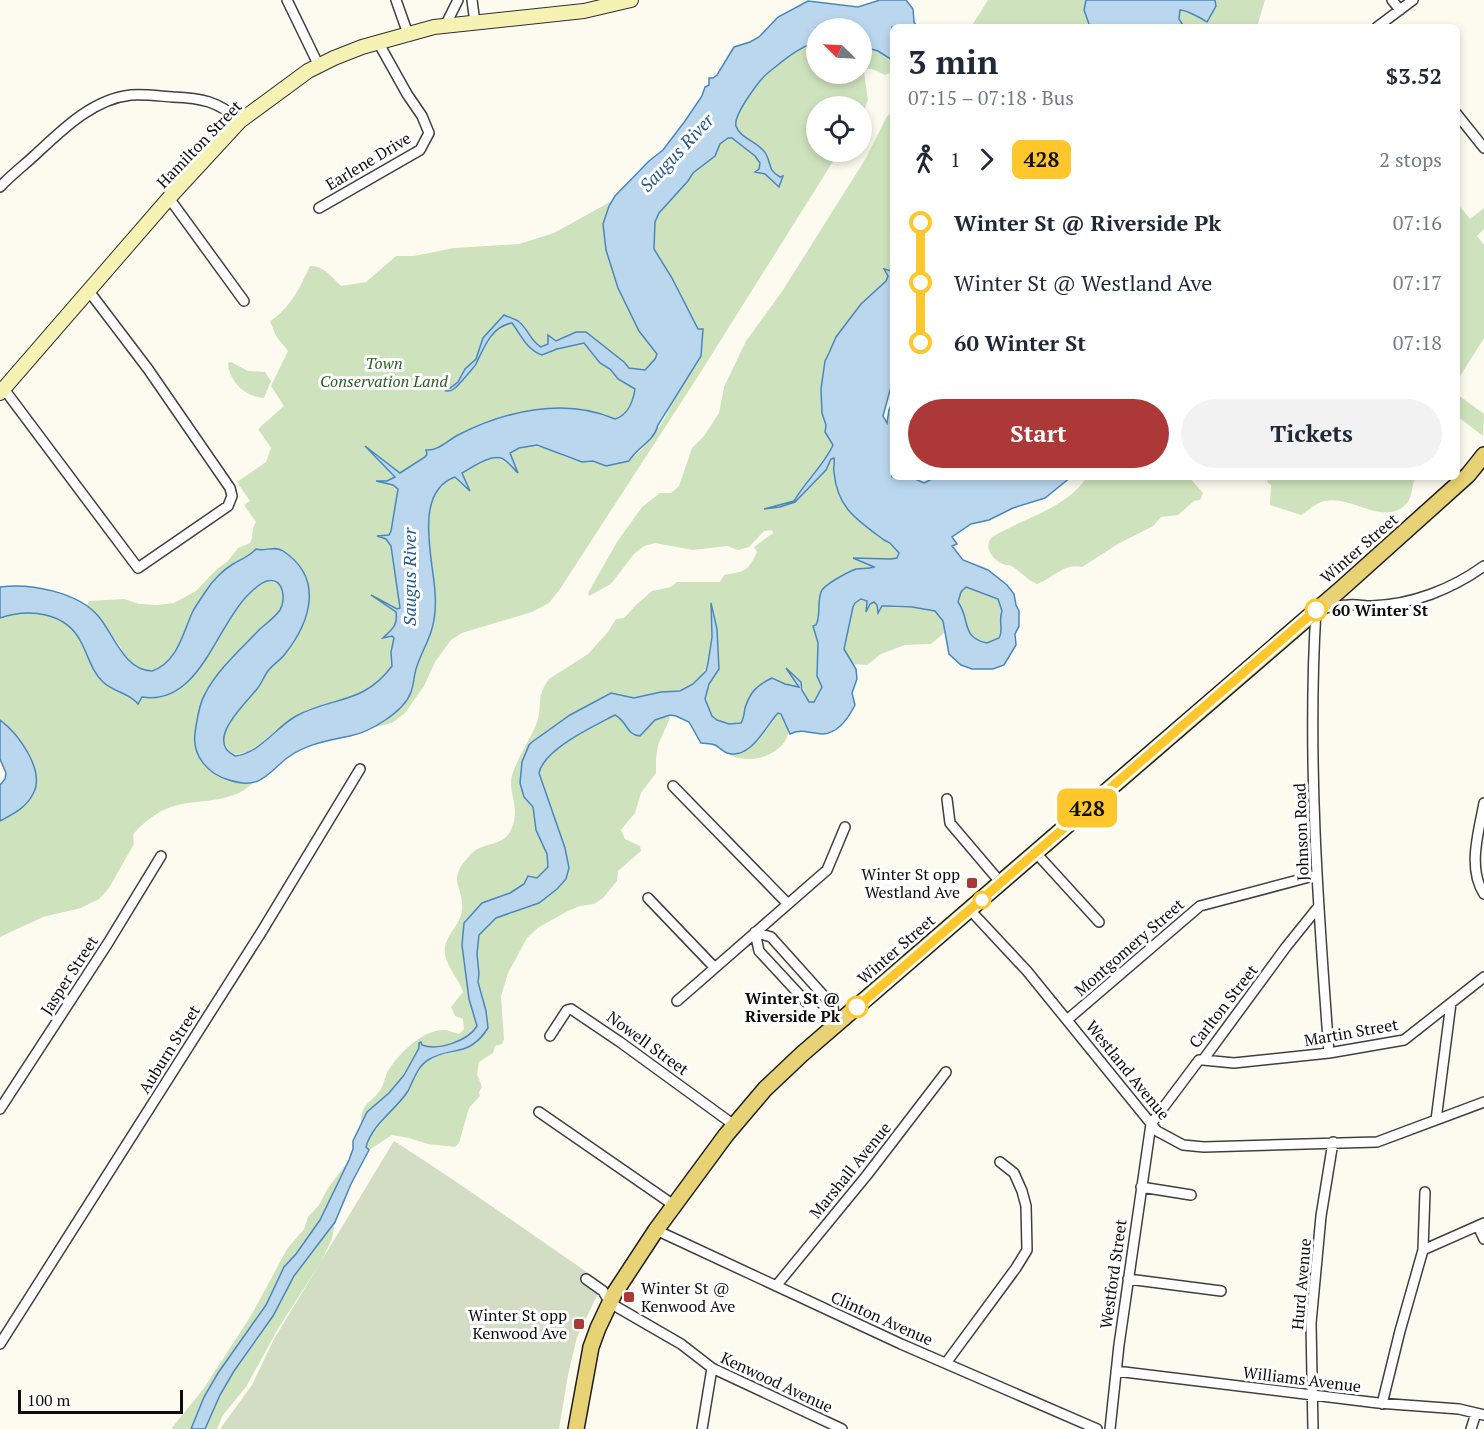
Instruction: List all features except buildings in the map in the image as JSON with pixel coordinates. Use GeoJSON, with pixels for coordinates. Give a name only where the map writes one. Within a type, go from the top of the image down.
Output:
{"type":"FeatureCollection","features":[{"type":"Feature","properties":{"kind":"main road","name":"Hamilton Street"},"geometry":{"type":"LineString","coordinates":[[2,391],[169,198],[240,121],[283,88],[339,56],[408,34],[445,26],[584,11],[624,1]]}},
{"type":"Feature","properties":{"kind":"main road","name":"Winter Street"},"geometry":{"type":"LineString","coordinates":[[576,1429],[591,1347],[610,1303],[656,1230],[734,1125],[765,1089],[1316,610],[1468,475],[1484,455]]}},
{"type":"Feature","properties":{"kind":"street"},"geometry":{"type":"LineString","coordinates":[[287,0],[319,66]]}},
{"type":"Feature","properties":{"kind":"street"},"geometry":{"type":"LineString","coordinates":[[396,0],[408,34]]}},
{"type":"Feature","properties":{"kind":"street"},"geometry":{"type":"LineString","coordinates":[[445,26],[458,0]]}},
{"type":"Feature","properties":{"kind":"street"},"geometry":{"type":"LineString","coordinates":[[1392,0],[1400,10]]}},
{"type":"Feature","properties":{"kind":"street"},"geometry":{"type":"LineString","coordinates":[[1385,24],[1413,0]]}},
{"type":"Feature","properties":{"kind":"street"},"geometry":{"type":"LineString","coordinates":[[472,1],[475,23]]}},
{"type":"Feature","properties":{"kind":"street","name":"Earlene Drive"},"geometry":{"type":"LineString","coordinates":[[319,208],[420,150],[429,133],[422,116],[378,42]]}},
{"type":"Feature","properties":{"kind":"street"},"geometry":{"type":"LineString","coordinates":[[0,187],[76,120],[114,99],[131,95],[178,97],[214,102],[240,121]]}},
{"type":"Feature","properties":{"kind":"street"},"geometry":{"type":"LineString","coordinates":[[1460,118],[1484,148]]}},
{"type":"Feature","properties":{"kind":"street"},"geometry":{"type":"LineString","coordinates":[[169,198],[244,301]]}},
{"type":"Feature","properties":{"kind":"street"},"geometry":{"type":"LineString","coordinates":[[2,391],[138,568],[228,506],[232,496],[230,488],[148,369],[88,290]]}},
{"type":"Feature","properties":{"kind":"street"},"geometry":{"type":"LineString","coordinates":[[1316,610],[1348,605],[1371,606],[1424,597],[1464,581],[1484,566]]}},
{"type":"Feature","properties":{"kind":"street","name":"Johnson Road"},"geometry":{"type":"LineString","coordinates":[[1316,610],[1311,681],[1317,875],[1329,1053]]}},
{"type":"Feature","properties":{"kind":"street","name":"Auburn Street"},"geometry":{"type":"LineString","coordinates":[[0,1344],[262,931],[360,769]]}},
{"type":"Feature","properties":{"kind":"street"},"geometry":{"type":"LineString","coordinates":[[673,786],[788,904]]}},
{"type":"Feature","properties":{"kind":"street"},"geometry":{"type":"LineString","coordinates":[[947,800],[950,823],[1001,883]]}},
{"type":"Feature","properties":{"kind":"street"},"geometry":{"type":"LineString","coordinates":[[1484,803],[1478,885],[1484,894]]}},
{"type":"Feature","properties":{"kind":"street"},"geometry":{"type":"LineString","coordinates":[[676,1001],[827,870],[845,827]]}},
{"type":"Feature","properties":{"kind":"street"},"geometry":{"type":"LineString","coordinates":[[1036,853],[1099,922]]}},
{"type":"Feature","properties":{"kind":"street","name":"Jasper Street"},"geometry":{"type":"LineString","coordinates":[[0,1109],[108,943],[161,856]]}},
{"type":"Feature","properties":{"kind":"street","name":"Montgomery Street"},"geometry":{"type":"LineString","coordinates":[[1067,1020],[1200,906],[1317,875]]}},
{"type":"Feature","properties":{"kind":"street"},"geometry":{"type":"LineString","coordinates":[[648,898],[715,968]]}},
{"type":"Feature","properties":{"kind":"street","name":"Carlton Street"},"geometry":{"type":"LineString","coordinates":[[1151,1124],[1199,1060],[1203,1060],[1319,906]]}},
{"type":"Feature","properties":{"kind":"street","name":"Westland Avenue"},"geometry":{"type":"LineString","coordinates":[[970,910],[1027,971],[1157,1131],[1174,1141],[1198,1147],[1377,1142],[1484,1102]]}},
{"type":"Feature","properties":{"kind":"street"},"geometry":{"type":"LineString","coordinates":[[755,932],[759,951],[820,1018],[835,1027]]}},
{"type":"Feature","properties":{"kind":"street"},"geometry":{"type":"LineString","coordinates":[[755,932],[771,937],[833,1006],[835,1027]]}},
{"type":"Feature","properties":{"kind":"street","name":"Martin Street"},"geometry":{"type":"LineString","coordinates":[[1203,1060],[1234,1063],[1329,1053],[1404,1040],[1484,977]]}},
{"type":"Feature","properties":{"kind":"street"},"geometry":{"type":"LineString","coordinates":[[1436,1120],[1451,1003]]}},
{"type":"Feature","properties":{"kind":"street","name":"Nowell Street"},"geometry":{"type":"LineString","coordinates":[[550,1036],[567,1010],[571,1009],[734,1125]]}},
{"type":"Feature","properties":{"kind":"street","name":"Marshall Avenue"},"geometry":{"type":"LineString","coordinates":[[776,1286],[946,1072]]}},
{"type":"Feature","properties":{"kind":"street"},"geometry":{"type":"LineString","coordinates":[[539,1112],[675,1206]]}},
{"type":"Feature","properties":{"kind":"street","name":"Westford Street"},"geometry":{"type":"LineString","coordinates":[[1110,1429],[1128,1279],[1151,1124]]}},
{"type":"Feature","properties":{"kind":"street","name":"Hurd Avenue"},"geometry":{"type":"LineString","coordinates":[[1313,1429],[1311,1323],[1322,1216],[1333,1142]]}},
{"type":"Feature","properties":{"kind":"street"},"geometry":{"type":"LineString","coordinates":[[946,1363],[1027,1250],[1026,1206],[1022,1191],[1014,1173],[1000,1162]]}},
{"type":"Feature","properties":{"kind":"street"},"geometry":{"type":"LineString","coordinates":[[1141,1187],[1191,1195]]}},
{"type":"Feature","properties":{"kind":"street"},"geometry":{"type":"LineString","coordinates":[[1382,1404],[1423,1250],[1425,1192]]}},
{"type":"Feature","properties":{"kind":"street"},"geometry":{"type":"LineString","coordinates":[[1423,1250],[1481,1225],[1484,1239]]}},
{"type":"Feature","properties":{"kind":"street","name":"Clinton Avenue"},"geometry":{"type":"LineString","coordinates":[[656,1230],[946,1363],[1097,1429]]}},
{"type":"Feature","properties":{"kind":"street","name":"Kenwood Avenue"},"geometry":{"type":"LineString","coordinates":[[586,1279],[603,1291],[610,1303],[681,1344],[712,1368],[842,1429]]}},
{"type":"Feature","properties":{"kind":"street"},"geometry":{"type":"LineString","coordinates":[[1128,1279],[1221,1291]]}},
{"type":"Feature","properties":{"kind":"street"},"geometry":{"type":"LineString","coordinates":[[702,1429],[712,1368]]}},
{"type":"Feature","properties":{"kind":"street","name":"Williams Avenue"},"geometry":{"type":"LineString","coordinates":[[1116,1371],[1382,1404],[1459,1409],[1480,1414]]}},
{"type":"Feature","properties":{"kind":"street"},"geometry":{"type":"LineString","coordinates":[[1471,1429],[1480,1414]]}},
{"type":"Feature","properties":{"kind":"green space"},"geometry":{"type":"Polygon","coordinates":[[[988,0],[1086,0],[1084,10],[1089,24],[973,24],[988,0]]]}},
{"type":"Feature","properties":{"kind":"green space"},"geometry":{"type":"Polygon","coordinates":[[[1126,0],[1265,0],[1258,24],[1139,24],[1126,0]]]}},
{"type":"Feature","properties":{"kind":"green space"},"geometry":{"type":"Polygon","coordinates":[[[806,46],[806,84],[866,84],[867,96],[806,96],[806,162],[833,162],[697,378],[549,603],[532,612],[462,633],[451,640],[435,662],[424,686],[405,713],[392,723],[368,729],[403,706],[411,692],[434,613],[435,587],[428,533],[432,500],[441,487],[455,477],[470,491],[462,473],[492,458],[499,458],[516,470],[509,453],[527,446],[544,448],[578,461],[592,461],[603,465],[617,464],[639,452],[656,433],[701,353],[702,341],[701,329],[698,329],[662,261],[652,249],[642,222],[768,73],[806,46]]]}},
{"type":"Feature","properties":{"kind":"green space"},"geometry":{"type":"Polygon","coordinates":[[[872,49],[890,59],[890,72],[885,75],[872,69],[872,49]]]}},
{"type":"Feature","properties":{"kind":"green space"},"geometry":{"type":"Polygon","coordinates":[[[890,113],[890,303],[836,453],[836,482],[840,497],[847,509],[876,528],[905,555],[820,604],[816,625],[813,627],[827,671],[817,712],[807,699],[801,682],[790,673],[799,686],[797,688],[772,678],[749,696],[741,723],[729,724],[712,716],[705,699],[709,684],[719,669],[713,608],[710,608],[709,657],[699,679],[691,687],[636,698],[611,693],[570,715],[529,745],[522,762],[524,797],[533,807],[546,836],[550,882],[482,903],[464,923],[462,945],[477,1026],[467,1037],[452,1044],[436,1047],[422,1045],[394,1087],[361,1123],[365,1107],[381,1089],[388,1070],[407,1048],[422,1037],[438,1030],[459,1034],[464,1029],[463,1019],[455,1016],[451,1007],[463,992],[445,955],[446,943],[462,910],[457,883],[458,871],[476,850],[501,840],[511,830],[515,812],[511,785],[514,770],[537,722],[542,691],[549,679],[588,654],[608,632],[616,619],[624,618],[652,591],[671,587],[677,582],[720,582],[724,575],[741,572],[751,564],[757,552],[754,547],[773,533],[772,530],[764,531],[749,547],[738,550],[727,546],[693,550],[655,543],[644,546],[634,554],[611,584],[589,596],[588,593],[617,542],[642,507],[660,493],[671,493],[679,486],[692,448],[704,436],[719,413],[724,387],[746,341],[783,290],[863,162],[872,162],[872,146],[890,113]]]}},
{"type":"Feature","properties":{"kind":"green space","name":"Town Conservation Land"},"geometry":{"type":"Polygon","coordinates":[[[619,197],[665,344],[623,422],[493,421],[469,430],[427,454],[404,613],[391,670],[377,687],[277,729],[247,752],[232,755],[224,743],[225,730],[301,620],[268,549],[235,564],[213,581],[193,611],[172,656],[155,669],[145,669],[132,663],[104,624],[87,606],[89,601],[124,599],[139,604],[174,603],[196,591],[228,561],[238,548],[250,543],[256,522],[244,505],[250,501],[237,482],[266,462],[271,448],[258,429],[284,406],[271,386],[288,351],[276,336],[270,321],[289,304],[310,266],[315,266],[331,275],[341,286],[366,282],[396,256],[414,256],[454,248],[519,244],[554,233],[619,197]]]}},
{"type":"Feature","properties":{"kind":"green space"},"geometry":{"type":"Polygon","coordinates":[[[1460,207],[1470,219],[1484,208],[1484,229],[1477,236],[1484,245],[1484,338],[1460,376],[1460,207]]]}},
{"type":"Feature","properties":{"kind":"green space"},"geometry":{"type":"Polygon","coordinates":[[[231,362],[248,371],[265,372],[271,381],[264,398],[251,395],[235,382],[229,370],[228,363],[231,362]]]}},
{"type":"Feature","properties":{"kind":"green space"},"geometry":{"type":"Polygon","coordinates":[[[1460,396],[1484,414],[1483,436],[1460,418],[1460,396]]]}},
{"type":"Feature","properties":{"kind":"green space"},"geometry":{"type":"Polygon","coordinates":[[[1085,480],[1192,480],[1203,493],[1200,500],[1194,501],[1178,515],[1161,517],[1153,526],[1118,544],[1082,567],[1069,567],[1037,584],[992,556],[988,545],[992,537],[1056,505],[1085,480]]]}},
{"type":"Feature","properties":{"kind":"green space"},"geometry":{"type":"Polygon","coordinates":[[[1267,480],[1414,480],[1409,500],[1398,510],[1379,512],[1335,500],[1322,502],[1301,515],[1270,505],[1271,485],[1267,480]]]}},
{"type":"Feature","properties":{"kind":"green space"},"geometry":{"type":"Polygon","coordinates":[[[977,565],[988,570],[1007,585],[1014,594],[1019,611],[1019,626],[1015,634],[1016,645],[1004,665],[976,669],[961,664],[951,656],[945,632],[931,644],[905,645],[881,654],[867,665],[853,664],[844,649],[853,607],[858,600],[867,601],[867,611],[870,604],[874,602],[901,608],[953,604],[977,565]]]}},
{"type":"Feature","properties":{"kind":"green space"},"geometry":{"type":"Polygon","coordinates":[[[266,581],[278,583],[284,598],[279,611],[258,631],[209,687],[202,701],[194,741],[203,763],[214,773],[237,782],[252,784],[233,795],[181,804],[155,815],[133,835],[134,844],[109,888],[99,899],[81,908],[43,917],[0,937],[0,821],[14,814],[27,803],[36,785],[33,764],[28,753],[22,743],[0,720],[0,618],[11,614],[34,613],[57,618],[67,624],[82,642],[100,679],[108,686],[136,701],[168,695],[192,677],[240,605],[251,592],[266,581]]]}},
{"type":"Feature","properties":{"kind":"green space"},"geometry":{"type":"Polygon","coordinates":[[[780,713],[787,726],[788,734],[784,742],[771,754],[743,759],[727,753],[745,750],[759,738],[780,713]]]}},
{"type":"Feature","properties":{"kind":"green space"},"geometry":{"type":"Polygon","coordinates":[[[603,714],[659,718],[669,715],[670,718],[658,745],[656,773],[641,793],[635,813],[621,830],[625,839],[640,846],[641,851],[618,871],[617,881],[603,898],[594,904],[568,911],[539,927],[527,938],[508,973],[501,996],[504,1039],[502,1044],[495,1046],[493,1053],[479,1062],[477,1074],[482,1087],[479,1092],[480,1096],[469,1108],[459,1143],[455,1147],[428,1144],[392,1135],[369,1150],[366,1147],[368,1139],[402,1099],[424,1063],[434,1057],[476,1044],[488,1028],[478,982],[479,935],[496,918],[513,912],[569,868],[565,848],[539,773],[545,756],[603,714]]]}},
{"type":"Feature","properties":{"kind":"green space"},"geometry":{"type":"Polygon","coordinates":[[[394,1141],[603,1283],[577,1337],[559,1429],[220,1429],[252,1385],[274,1339],[394,1141]]]}},
{"type":"Feature","properties":{"kind":"green space"},"geometry":{"type":"Polygon","coordinates":[[[349,1160],[320,1220],[284,1267],[266,1305],[218,1373],[191,1429],[171,1429],[204,1388],[252,1314],[287,1249],[304,1229],[308,1217],[319,1205],[328,1188],[349,1160]]]}},
{"type":"Feature","properties":{"kind":"green space"},"geometry":{"type":"Polygon","coordinates":[[[335,1222],[332,1239],[321,1262],[279,1327],[246,1387],[223,1415],[217,1429],[205,1429],[234,1371],[273,1316],[294,1276],[335,1222]]]}},
{"type":"Feature","properties":{"kind":"water","name":"Saugus River"},"geometry":{"type":"Polygon","coordinates":[[[880,0],[906,0],[913,9],[915,24],[890,24],[890,59],[872,49],[872,18],[806,18],[806,46],[769,72],[754,89],[736,121],[738,130],[763,150],[773,172],[780,177],[783,176],[779,187],[765,174],[755,172],[759,169],[760,163],[755,156],[732,138],[728,138],[720,144],[715,156],[693,173],[659,213],[655,222],[654,249],[698,329],[703,329],[701,356],[653,436],[629,461],[606,466],[593,461],[582,462],[537,445],[519,448],[510,453],[518,473],[503,459],[493,458],[462,473],[470,491],[455,477],[442,485],[434,497],[428,528],[435,597],[433,623],[417,666],[411,692],[394,714],[358,734],[304,748],[287,758],[263,779],[251,783],[238,782],[221,777],[203,763],[196,749],[197,719],[201,703],[210,685],[223,668],[280,610],[283,595],[277,582],[267,581],[246,597],[203,663],[178,690],[161,697],[142,697],[138,704],[131,697],[107,685],[99,678],[81,642],[66,624],[46,615],[34,613],[0,618],[0,587],[25,586],[67,595],[90,608],[99,617],[134,665],[152,671],[161,667],[174,654],[193,611],[218,576],[256,549],[276,549],[283,551],[296,562],[304,574],[309,587],[307,614],[294,641],[283,657],[268,671],[230,722],[224,741],[227,749],[235,756],[244,754],[260,745],[296,716],[359,694],[381,679],[392,666],[391,652],[394,638],[392,636],[383,638],[395,624],[396,612],[371,595],[397,609],[400,608],[391,546],[386,539],[377,536],[389,535],[391,531],[398,489],[393,485],[376,481],[387,481],[395,477],[365,446],[400,473],[425,457],[426,450],[438,447],[458,435],[495,419],[556,408],[596,412],[615,419],[627,411],[635,389],[618,379],[610,369],[600,363],[584,343],[542,355],[528,346],[512,323],[499,328],[494,333],[475,365],[455,388],[446,391],[440,381],[450,388],[458,382],[465,369],[476,359],[483,338],[504,315],[521,324],[541,347],[548,344],[548,335],[556,341],[576,332],[586,332],[629,368],[645,370],[657,354],[639,331],[618,288],[606,250],[603,224],[609,206],[615,196],[663,150],[702,96],[705,87],[709,85],[709,78],[717,75],[734,47],[759,37],[778,17],[808,1],[858,7],[880,0]]]}},
{"type":"Feature","properties":{"kind":"water"},"geometry":{"type":"Polygon","coordinates":[[[1086,0],[1215,0],[1216,6],[1207,22],[1180,10],[1179,19],[1182,24],[1089,24],[1084,10],[1086,0]]]}},
{"type":"Feature","properties":{"kind":"water"},"geometry":{"type":"Polygon","coordinates":[[[884,269],[890,270],[890,390],[883,416],[887,423],[890,408],[890,480],[918,480],[924,483],[930,480],[1067,480],[1045,498],[1013,508],[989,520],[971,524],[952,537],[957,544],[952,546],[963,560],[988,570],[1007,585],[1014,594],[1019,611],[1019,626],[1015,634],[1016,645],[1004,665],[993,669],[972,669],[961,665],[949,654],[943,621],[935,611],[912,607],[882,606],[878,613],[874,602],[870,604],[866,612],[867,601],[861,599],[853,607],[844,649],[856,669],[857,679],[852,693],[855,705],[846,719],[833,731],[823,734],[802,731],[790,734],[781,714],[778,713],[757,741],[743,752],[736,754],[727,753],[713,744],[701,743],[689,722],[676,716],[670,715],[655,720],[640,736],[629,731],[615,715],[571,739],[550,755],[539,773],[565,848],[569,868],[566,879],[539,903],[496,918],[479,935],[478,982],[488,1028],[481,1038],[467,1048],[437,1056],[421,1066],[403,1098],[373,1131],[366,1147],[369,1150],[335,1222],[294,1276],[273,1316],[234,1371],[205,1429],[191,1429],[204,1397],[218,1373],[266,1305],[284,1267],[320,1220],[349,1160],[353,1141],[367,1112],[389,1093],[404,1075],[419,1048],[419,1043],[429,1047],[444,1046],[467,1036],[477,1026],[469,999],[462,945],[464,923],[482,903],[510,893],[524,884],[528,876],[537,878],[548,867],[547,854],[536,830],[533,807],[524,797],[520,783],[522,762],[529,745],[570,715],[611,693],[634,698],[661,692],[680,691],[693,684],[706,671],[708,663],[712,637],[711,603],[717,629],[719,669],[709,684],[705,699],[712,716],[729,724],[741,723],[752,693],[762,683],[772,678],[799,687],[786,668],[801,682],[802,690],[809,702],[814,702],[822,687],[817,676],[818,643],[813,626],[816,625],[819,613],[821,592],[831,582],[856,569],[874,567],[853,558],[891,559],[897,558],[899,553],[890,543],[857,519],[844,504],[836,484],[834,458],[831,459],[826,470],[795,502],[764,509],[794,501],[833,445],[825,432],[826,425],[822,413],[821,389],[825,361],[836,337],[861,304],[886,281],[888,276],[884,269]],[[966,587],[961,592],[958,602],[967,627],[973,637],[979,640],[987,643],[999,638],[1002,611],[998,599],[966,587]]]}},
{"type":"Feature","properties":{"kind":"water"},"geometry":{"type":"Polygon","coordinates":[[[0,720],[15,734],[28,753],[36,775],[36,785],[27,803],[0,821],[0,785],[6,773],[0,759],[0,720]]]}},
{"type":"Feature","properties":{"kind":"bus line","name":"428"},"geometry":{"type":"LineString","coordinates":[[857,1007],[1316,610]]}},
{"type":"Feature","properties":{"kind":"place","name":"60 Winter St"},"geometry":{"type":"Point","coordinates":[1316,610]}},
{"type":"Feature","properties":{"kind":"place","name":"Winter St opp Westland Ave"},"geometry":{"type":"Point","coordinates":[972,883]}},
{"type":"Feature","properties":{"kind":"place","name":"Winter St @ Riverside Pk"},"geometry":{"type":"Point","coordinates":[857,1007]}},
{"type":"Feature","properties":{"kind":"place","name":"Winter St @ Kenwood Ave"},"geometry":{"type":"Point","coordinates":[629,1297]}},
{"type":"Feature","properties":{"kind":"place","name":"Winter St opp Kenwood Ave"},"geometry":{"type":"Point","coordinates":[579,1324]}}]}
